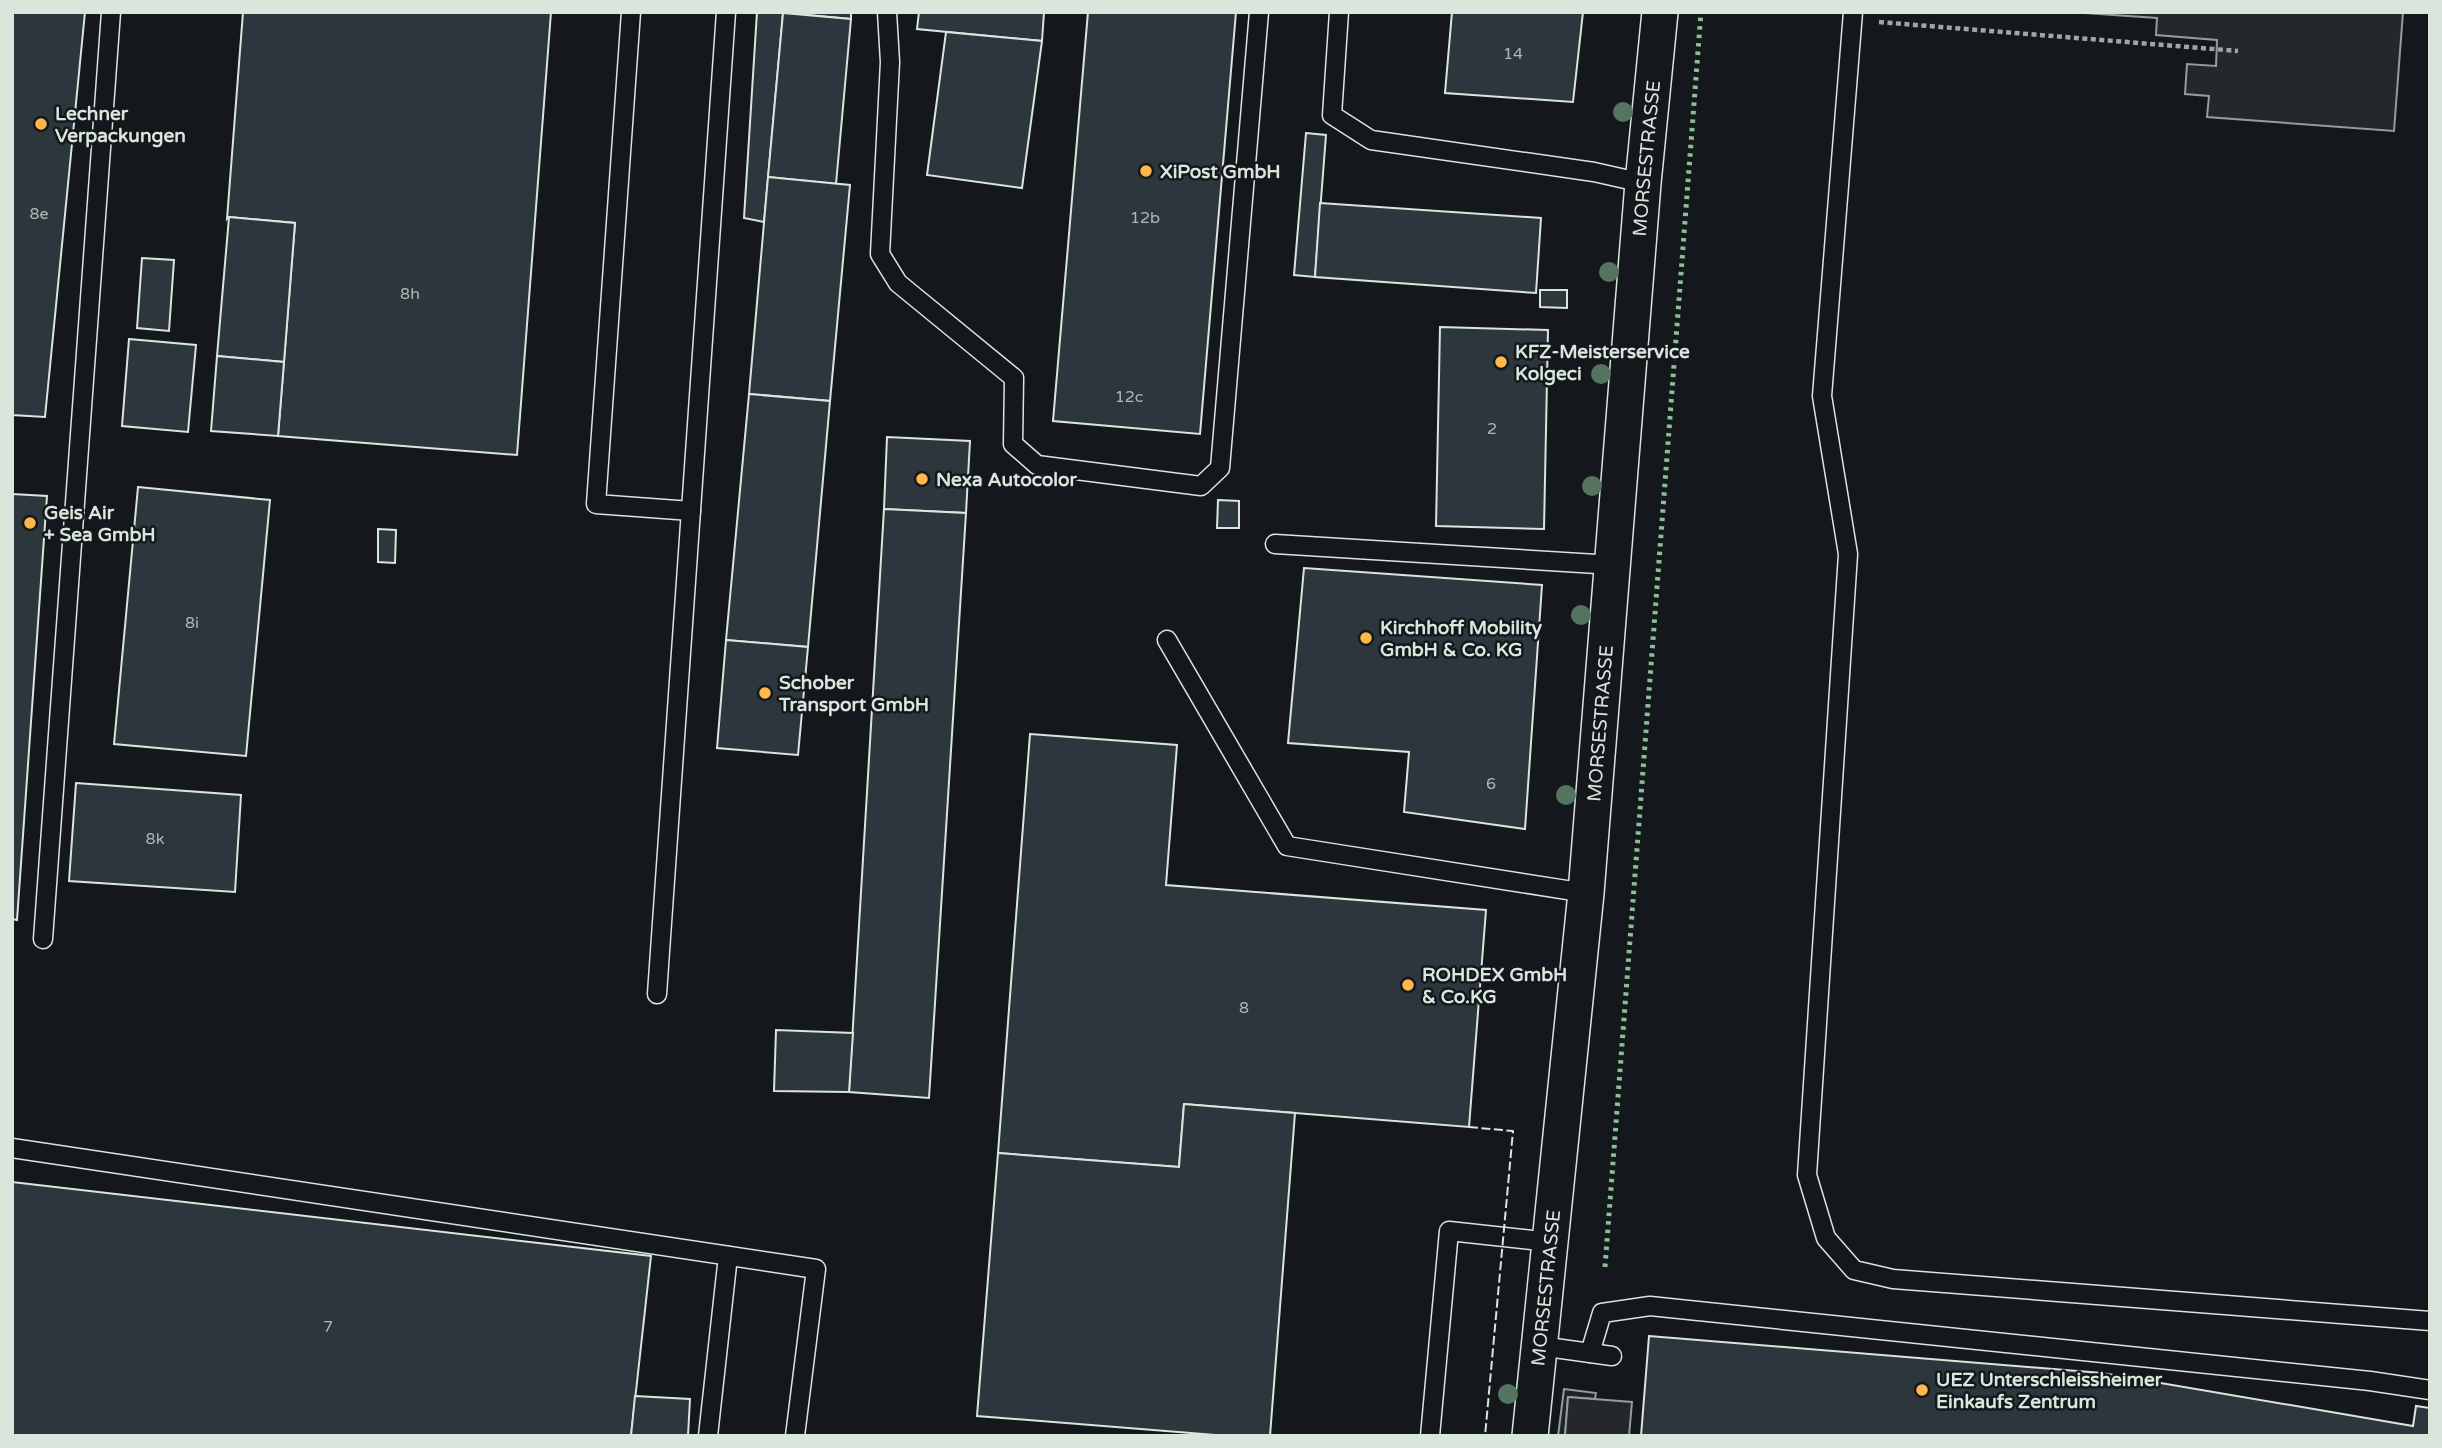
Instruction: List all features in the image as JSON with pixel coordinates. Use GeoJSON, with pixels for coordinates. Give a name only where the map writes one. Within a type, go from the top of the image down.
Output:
{"type":"FeatureCollection","features":[{"type":"Feature","properties":{"kind":"street","name":"MORSESTRASSE"},"geometry":{"type":"LineString","coordinates":[[1530,1436],[1586,893],[1643,183],[1660,12]]}},
{"type":"Feature","properties":{"kind":"lane"},"geometry":{"type":"LineString","coordinates":[[43,939],[111,12]]}},
{"type":"Feature","properties":{"kind":"lane"},"geometry":{"type":"LineString","coordinates":[[631,12],[596,504],[691,511]]}},
{"type":"Feature","properties":{"kind":"lane"},"geometry":{"type":"LineString","coordinates":[[657,994],[726,12]]}},
{"type":"Feature","properties":{"kind":"lane"},"geometry":{"type":"LineString","coordinates":[[887,12],[890,62],[880,254],[898,283],[1014,378],[1013,444],[1037,465],[1201,486],[1220,468],[1259,12]]}},
{"type":"Feature","properties":{"kind":"lane"},"geometry":{"type":"LineString","coordinates":[[1339,12],[1332,115],[1371,140],[1594,172],[1643,183]]}},
{"type":"Feature","properties":{"kind":"lane"},"geometry":{"type":"LineString","coordinates":[[1853,16],[1822,396],[1848,554],[1807,1175],[1826,1238],[1854,1270],[1893,1279],[2430,1321]]}},
{"type":"Feature","properties":{"kind":"lane"},"geometry":{"type":"LineString","coordinates":[[1275,544],[1613,565]]}},
{"type":"Feature","properties":{"kind":"lane"},"geometry":{"type":"LineString","coordinates":[[1167,640],[1287,846],[1586,893]]}},
{"type":"Feature","properties":{"kind":"lane"},"geometry":{"type":"LineString","coordinates":[[12,1148],[816,1269],[794,1436]]}},
{"type":"Feature","properties":{"kind":"lane"},"geometry":{"type":"LineString","coordinates":[[1430,1436],[1448,1231],[1550,1242]]}},
{"type":"Feature","properties":{"kind":"lane"},"geometry":{"type":"LineString","coordinates":[[708,1436],[728,1256]]}},
{"type":"Feature","properties":{"kind":"lane"},"geometry":{"type":"LineString","coordinates":[[1590,1353],[1602,1312],[1650,1306],[2370,1381],[2430,1390]]}},
{"type":"Feature","properties":{"kind":"lane"},"geometry":{"type":"LineString","coordinates":[[1540,1346],[1612,1356]]}},
{"type":"Feature","properties":{"kind":"path"},"geometry":{"type":"LineString","coordinates":[[1853,16],[2238,51]]}},
{"type":"Feature","properties":{"kind":"shaded area"},"geometry":{"type":"Polygon","coordinates":[[[2403,12],[2394,131],[2207,117],[2209,96],[2185,94],[2187,64],[2216,66],[2217,40],[2156,35],[2157,18],[2084,13],[2403,12]]]}},
{"type":"Feature","properties":{"kind":"shaded area"},"geometry":{"type":"Polygon","coordinates":[[[1564,1389],[1596,1393],[1595,1399],[1568,1397],[1565,1436],[1558,1436],[1564,1389]]]}},
{"type":"Feature","properties":{"kind":"shaded area"},"geometry":{"type":"Polygon","coordinates":[[[1568,1397],[1632,1402],[1629,1436],[1565,1436],[1568,1397]]]}},
{"type":"Feature","properties":{"kind":"building"},"geometry":{"type":"Polygon","coordinates":[[[12,12],[85,12],[45,417],[12,415],[12,12]]]}},
{"type":"Feature","properties":{"kind":"building"},"geometry":{"type":"Polygon","coordinates":[[[243,12],[551,12],[517,455],[278,436],[295,223],[229,217],[227,219],[243,12]]]}},
{"type":"Feature","properties":{"kind":"building"},"geometry":{"type":"Polygon","coordinates":[[[757,12],[783,13],[764,222],[744,218],[757,12]]]}},
{"type":"Feature","properties":{"kind":"building"},"geometry":{"type":"Polygon","coordinates":[[[775,12],[851,12],[851,19],[775,12]]]}},
{"type":"Feature","properties":{"kind":"building"},"geometry":{"type":"Polygon","coordinates":[[[919,12],[1044,12],[1042,41],[917,29],[919,12]]]}},
{"type":"Feature","properties":{"kind":"building"},"geometry":{"type":"Polygon","coordinates":[[[1088,12],[1236,12],[1200,434],[1053,421],[1088,12]]]}},
{"type":"Feature","properties":{"kind":"building"},"geometry":{"type":"Polygon","coordinates":[[[1452,12],[1583,12],[1573,102],[1445,93],[1452,12]]]}},
{"type":"Feature","properties":{"kind":"building"},"geometry":{"type":"Polygon","coordinates":[[[783,13],[851,19],[836,184],[768,177],[783,13]]]}},
{"type":"Feature","properties":{"kind":"building"},"geometry":{"type":"Polygon","coordinates":[[[946,32],[1042,41],[1022,188],[927,175],[946,32]]]}},
{"type":"Feature","properties":{"kind":"building"},"geometry":{"type":"Polygon","coordinates":[[[1306,133],[1326,135],[1315,277],[1294,275],[1306,133]]]}},
{"type":"Feature","properties":{"kind":"building"},"geometry":{"type":"Polygon","coordinates":[[[768,177],[850,185],[830,401],[749,394],[768,177]]]}},
{"type":"Feature","properties":{"kind":"building"},"geometry":{"type":"Polygon","coordinates":[[[1320,203],[1541,218],[1536,293],[1315,277],[1320,203]]]}},
{"type":"Feature","properties":{"kind":"building"},"geometry":{"type":"Polygon","coordinates":[[[229,217],[295,223],[284,362],[217,356],[229,217]]]}},
{"type":"Feature","properties":{"kind":"building"},"geometry":{"type":"Polygon","coordinates":[[[142,258],[174,260],[169,331],[137,328],[142,258]]]}},
{"type":"Feature","properties":{"kind":"building"},"geometry":{"type":"Polygon","coordinates":[[[1540,290],[1567,290],[1567,308],[1540,307],[1540,290]]]}},
{"type":"Feature","properties":{"kind":"building"},"geometry":{"type":"Polygon","coordinates":[[[1440,327],[1548,330],[1544,529],[1436,526],[1440,327]]]}},
{"type":"Feature","properties":{"kind":"building"},"geometry":{"type":"Polygon","coordinates":[[[129,339],[196,345],[188,432],[122,426],[129,339]]]}},
{"type":"Feature","properties":{"kind":"building"},"geometry":{"type":"Polygon","coordinates":[[[217,356],[284,362],[278,436],[211,431],[217,356]]]}},
{"type":"Feature","properties":{"kind":"building"},"geometry":{"type":"Polygon","coordinates":[[[749,394],[830,401],[808,647],[726,640],[749,394]]]}},
{"type":"Feature","properties":{"kind":"building"},"geometry":{"type":"Polygon","coordinates":[[[887,437],[970,441],[966,513],[884,509],[887,437]]]}},
{"type":"Feature","properties":{"kind":"building"},"geometry":{"type":"Polygon","coordinates":[[[138,487],[270,500],[246,756],[114,744],[138,487]]]}},
{"type":"Feature","properties":{"kind":"building"},"geometry":{"type":"Polygon","coordinates":[[[12,494],[47,496],[17,920],[12,919],[12,494]]]}},
{"type":"Feature","properties":{"kind":"building"},"geometry":{"type":"Polygon","coordinates":[[[1218,500],[1239,501],[1239,528],[1217,528],[1218,500]]]}},
{"type":"Feature","properties":{"kind":"building"},"geometry":{"type":"Polygon","coordinates":[[[884,509],[966,513],[929,1098],[849,1092],[884,509]]]}},
{"type":"Feature","properties":{"kind":"building"},"geometry":{"type":"Polygon","coordinates":[[[378,529],[396,530],[395,563],[378,562],[378,529]]]}},
{"type":"Feature","properties":{"kind":"building"},"geometry":{"type":"Polygon","coordinates":[[[1304,568],[1542,585],[1525,829],[1404,812],[1409,752],[1288,743],[1304,568]]]}},
{"type":"Feature","properties":{"kind":"building"},"geometry":{"type":"Polygon","coordinates":[[[726,640],[808,647],[798,755],[717,748],[726,640]]]}},
{"type":"Feature","properties":{"kind":"building"},"geometry":{"type":"Polygon","coordinates":[[[1030,734],[1177,745],[1166,885],[1486,910],[1469,1127],[1184,1104],[1179,1167],[998,1153],[1030,734]]]}},
{"type":"Feature","properties":{"kind":"building"},"geometry":{"type":"Polygon","coordinates":[[[76,783],[241,795],[235,892],[69,881],[76,783]]]}},
{"type":"Feature","properties":{"kind":"building"},"geometry":{"type":"Polygon","coordinates":[[[776,1030],[853,1033],[849,1092],[774,1091],[776,1030]]]}},
{"type":"Feature","properties":{"kind":"building"},"geometry":{"type":"Polygon","coordinates":[[[1184,1104],[1295,1113],[1270,1436],[1228,1436],[977,1416],[998,1153],[1179,1167],[1184,1104]]]}},
{"type":"Feature","properties":{"kind":"building"},"geometry":{"type":"Polygon","coordinates":[[[12,1182],[651,1256],[631,1436],[12,1436],[12,1182]]]}},
{"type":"Feature","properties":{"kind":"building","name":"UEZ Unterschleissheimer Einkaufs Zentrum"},"geometry":{"type":"Polygon","coordinates":[[[1649,1336],[2102,1373],[2413,1426],[2416,1406],[2430,1408],[2430,1436],[1641,1436],[1649,1336]]]}},
{"type":"Feature","properties":{"kind":"building"},"geometry":{"type":"Polygon","coordinates":[[[635,1396],[690,1399],[688,1436],[631,1436],[635,1396]]]}},
{"type":"Feature","properties":{"kind":"hedge"},"geometry":{"type":"LineString","coordinates":[[1605,1267],[1701,12]]}},
{"type":"Feature","properties":{"kind":"fence"},"geometry":{"type":"LineString","coordinates":[[1469,1127],[1513,1131],[1485,1436]]}},
{"type":"Feature","properties":{"kind":"place","name":"Lechner Verpackungen"},"geometry":{"type":"Point","coordinates":[41,124]}},
{"type":"Feature","properties":{"kind":"place","name":"XiPost GmbH"},"geometry":{"type":"Point","coordinates":[1146,171]}},
{"type":"Feature","properties":{"kind":"place","name":"KFZ-Meisterservice Kolgeci"},"geometry":{"type":"Point","coordinates":[1501,362]}},
{"type":"Feature","properties":{"kind":"place","name":"Nexa Autocolor"},"geometry":{"type":"Point","coordinates":[922,479]}},
{"type":"Feature","properties":{"kind":"place","name":"Geis Air + Sea GmbH"},"geometry":{"type":"Point","coordinates":[30,523]}},
{"type":"Feature","properties":{"kind":"place","name":"Kirchhoff Mobility GmbH & Co. KG"},"geometry":{"type":"Point","coordinates":[1366,638]}},
{"type":"Feature","properties":{"kind":"place","name":"Schober Transport GmbH"},"geometry":{"type":"Point","coordinates":[765,693]}},
{"type":"Feature","properties":{"kind":"place","name":"ROHDEX GmbH & Co.KG"},"geometry":{"type":"Point","coordinates":[1408,985]}},
{"type":"Feature","properties":{"kind":"place","name":"UEZ Unterschleissheimer Einkaufs Zentrum"},"geometry":{"type":"Point","coordinates":[1922,1390]}}]}
